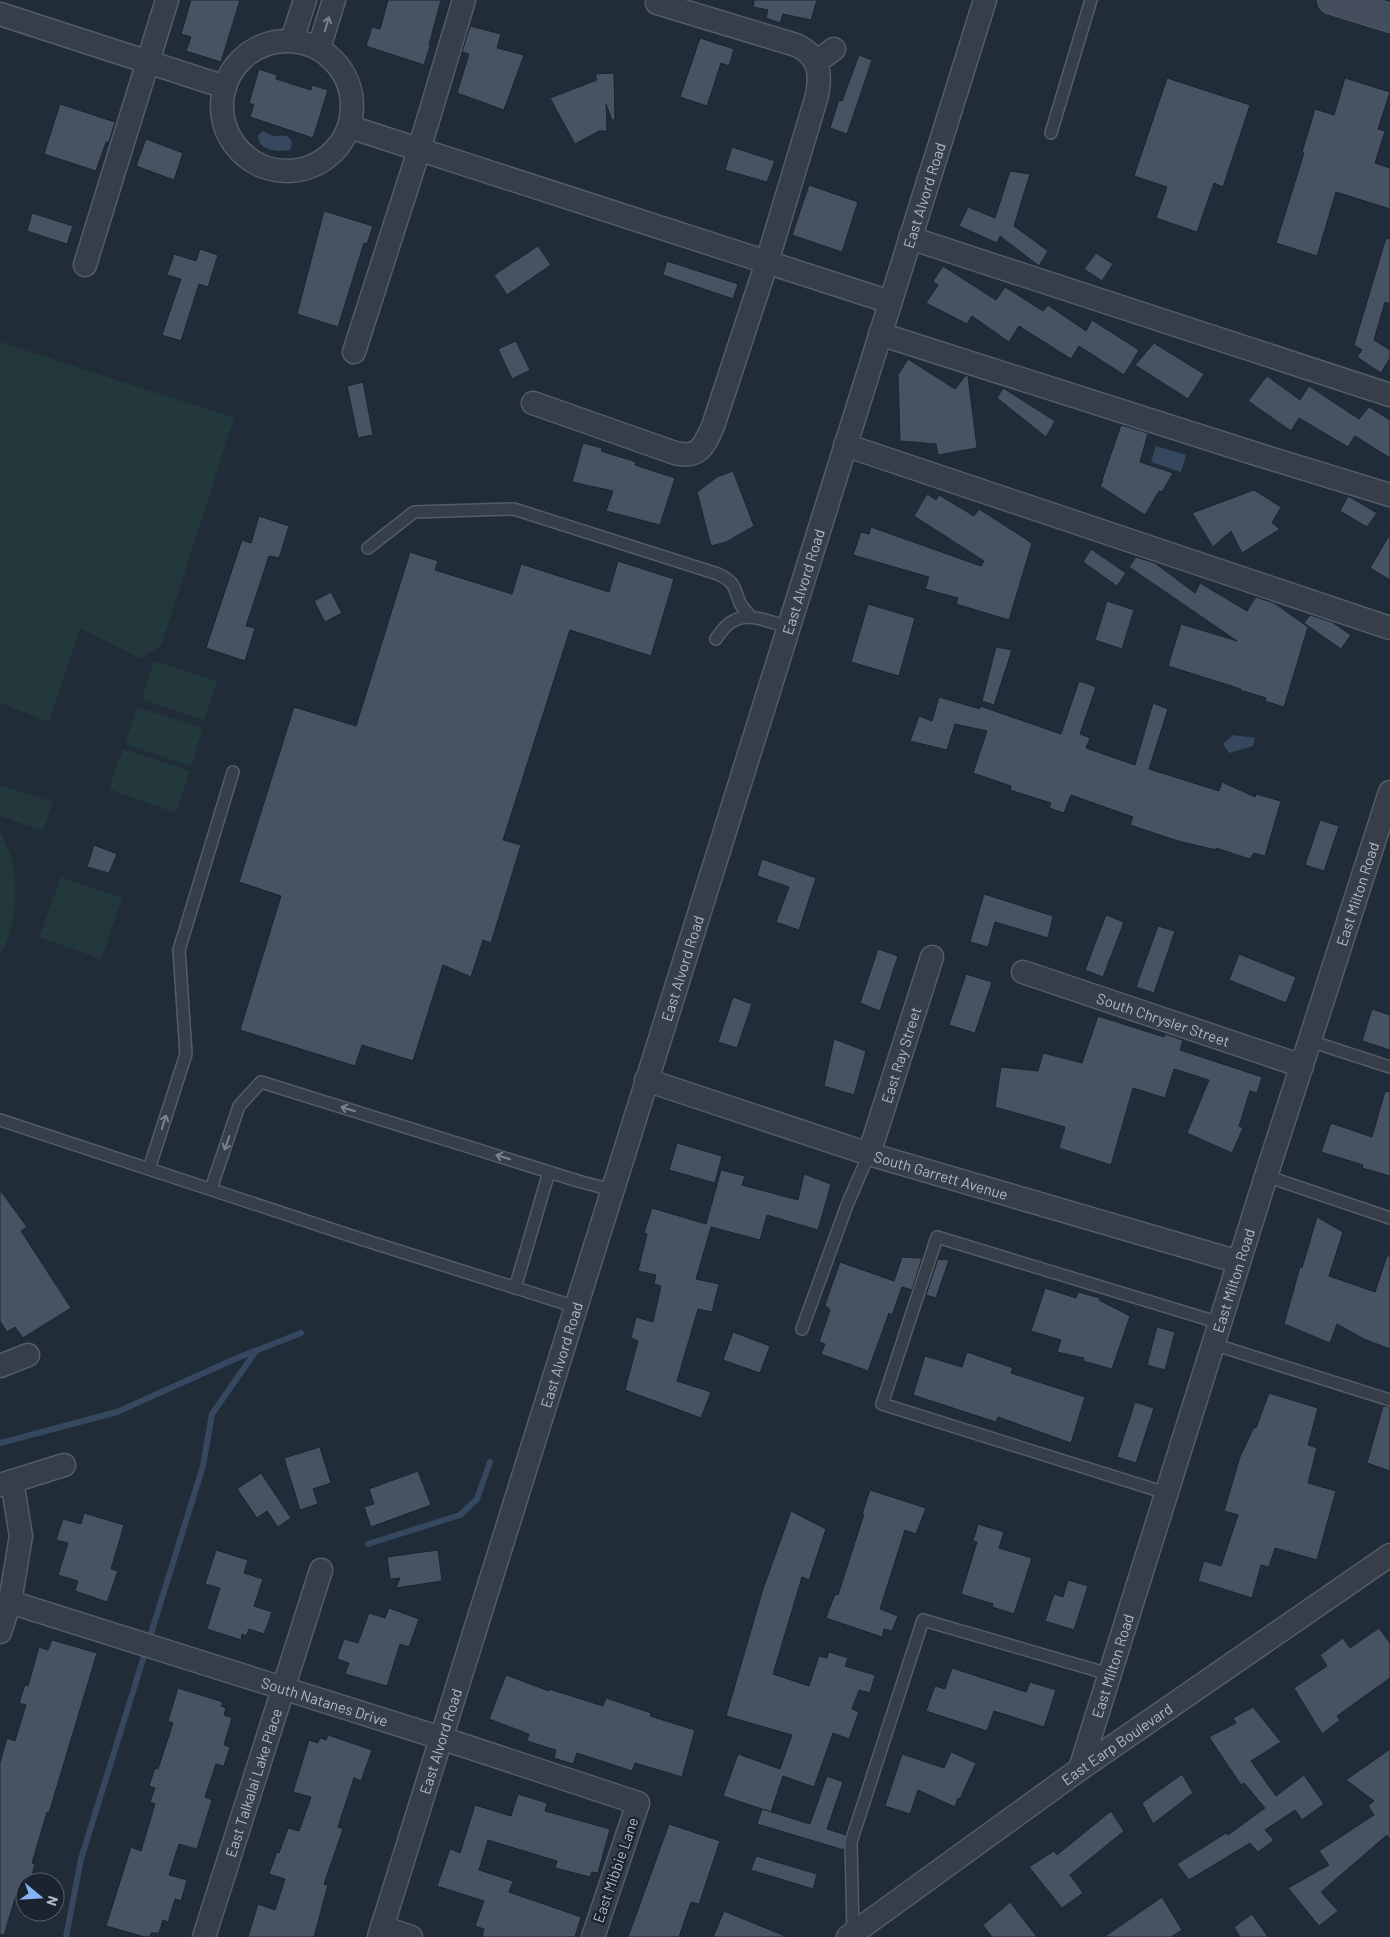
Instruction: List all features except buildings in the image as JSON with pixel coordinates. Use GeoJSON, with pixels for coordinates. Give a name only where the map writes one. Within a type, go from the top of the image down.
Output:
{"type":"FeatureCollection","features":[{"type":"Feature","properties":{"kind":"main road"},"geometry":{"type":"LineString","coordinates":[[1339,1],[1390,18]]}},
{"type":"Feature","properties":{"kind":"street"},"geometry":{"type":"LineString","coordinates":[[85,265],[167,0]]}},
{"type":"Feature","properties":{"kind":"street"},"geometry":{"type":"LineString","coordinates":[[292,40],[305,0]]}},
{"type":"Feature","properties":{"kind":"street"},"geometry":{"type":"LineString","coordinates":[[319,48],[334,0]]}},
{"type":"Feature","properties":{"kind":"street"},"geometry":{"type":"LineString","coordinates":[[354,352],[419,150],[464,0]]}},
{"type":"Feature","properties":{"kind":"street","name":"East Alvord Road"},"geometry":{"type":"LineString","coordinates":[[380,1932],[985,0]]}},
{"type":"Feature","properties":{"kind":"street"},"geometry":{"type":"LineString","coordinates":[[533,403],[675,453],[701,460],[706,442],[714,426],[766,262],[818,92],[819,71],[816,62],[805,50],[796,45],[657,3]]}},
{"type":"Feature","properties":{"kind":"street"},"geometry":{"type":"LineString","coordinates":[[0,14],[225,87]]}},
{"type":"Feature","properties":{"kind":"street"},"geometry":{"type":"LineString","coordinates":[[292,40],[319,48],[337,63],[348,82],[353,104],[350,127],[340,145],[326,160],[308,169],[288,172],[267,169],[249,160],[234,146],[225,127],[222,107],[225,87],[235,67],[250,52],[270,43],[292,40]]}},
{"type":"Feature","properties":{"kind":"street"},"geometry":{"type":"LineString","coordinates":[[816,62],[834,49]]}},
{"type":"Feature","properties":{"kind":"street"},"geometry":{"type":"LineString","coordinates":[[350,127],[890,302]]}},
{"type":"Feature","properties":{"kind":"street"},"geometry":{"type":"LineString","coordinates":[[910,238],[1390,395]]}},
{"type":"Feature","properties":{"kind":"street"},"geometry":{"type":"LineString","coordinates":[[880,334],[1235,448],[1390,495]]}},
{"type":"Feature","properties":{"kind":"street"},"geometry":{"type":"LineString","coordinates":[[845,445],[1390,628]]}},
{"type":"Feature","properties":{"kind":"street","name":"East Milton Road"},"geometry":{"type":"LineString","coordinates":[[1080,1769],[1266,1176],[1390,792]]}},
{"type":"Feature","properties":{"kind":"street","name":"East Ray Street"},"geometry":{"type":"LineString","coordinates":[[869,1154],[932,957]]}},
{"type":"Feature","properties":{"kind":"street","name":"South Chrysler Street"},"geometry":{"type":"LineString","coordinates":[[1023,972],[1302,1066]]}},
{"type":"Feature","properties":{"kind":"street","name":"South Garrett Avenue"},"geometry":{"type":"LineString","coordinates":[[646,1080],[869,1154],[1239,1262]]}},
{"type":"Feature","properties":{"kind":"street"},"geometry":{"type":"LineString","coordinates":[[0,1366],[28,1355]]}},
{"type":"Feature","properties":{"kind":"street"},"geometry":{"type":"LineString","coordinates":[[0,1632],[10,1602],[21,1536],[6,1483],[64,1465]]}},
{"type":"Feature","properties":{"kind":"street","name":"East Earp Boulevard"},"geometry":{"type":"LineString","coordinates":[[850,1935],[1080,1769],[1390,1555]]}},
{"type":"Feature","properties":{"kind":"street","name":"East Talkalai Lake Place"},"geometry":{"type":"LineString","coordinates":[[204,1937],[321,1570]]}},
{"type":"Feature","properties":{"kind":"street","name":"South Natanes Drive"},"geometry":{"type":"LineString","coordinates":[[10,1602],[441,1738],[638,1803]]}},
{"type":"Feature","properties":{"kind":"street","name":"East Mibbie Lane"},"geometry":{"type":"LineString","coordinates":[[593,1937],[638,1803]]}},
{"type":"Feature","properties":{"kind":"street"},"geometry":{"type":"LineString","coordinates":[[380,1932],[411,1937]]}},
{"type":"Feature","properties":{"kind":"lane"},"geometry":{"type":"LineString","coordinates":[[1051,134],[1091,0]]}},
{"type":"Feature","properties":{"kind":"lane"},"geometry":{"type":"LineString","coordinates":[[368,548],[414,512],[514,509],[718,574],[735,587],[740,604],[750,616]]}},
{"type":"Feature","properties":{"kind":"lane"},"geometry":{"type":"LineString","coordinates":[[716,639],[722,628],[730,622],[750,616],[788,627]]}},
{"type":"Feature","properties":{"kind":"lane"},"geometry":{"type":"LineString","coordinates":[[149,1169],[186,1054],[179,950],[233,772]]}},
{"type":"Feature","properties":{"kind":"lane"},"geometry":{"type":"LineString","coordinates":[[1310,1041],[1390,1067]]}},
{"type":"Feature","properties":{"kind":"lane"},"geometry":{"type":"LineString","coordinates":[[211,1188],[239,1106],[261,1082],[612,1190]]}},
{"type":"Feature","properties":{"kind":"lane"},"geometry":{"type":"LineString","coordinates":[[2,1120],[361,1239],[576,1307]]}},
{"type":"Feature","properties":{"kind":"lane"},"geometry":{"type":"LineString","coordinates":[[802,1329],[847,1205],[869,1154]]}},
{"type":"Feature","properties":{"kind":"lane"},"geometry":{"type":"LineString","coordinates":[[515,1288],[550,1172]]}},
{"type":"Feature","properties":{"kind":"lane"},"geometry":{"type":"LineString","coordinates":[[1266,1176],[1390,1218]]}},
{"type":"Feature","properties":{"kind":"lane"},"geometry":{"type":"LineString","coordinates":[[1166,1493],[882,1404],[938,1237],[1220,1323]]}},
{"type":"Feature","properties":{"kind":"lane"},"geometry":{"type":"LineString","coordinates":[[1213,1344],[1390,1400]]}},
{"type":"Feature","properties":{"kind":"lane"},"geometry":{"type":"LineString","coordinates":[[850,1935],[851,1842],[923,1620],[1109,1674]]}},
{"type":"Feature","properties":{"kind":"green space"},"geometry":{"type":"Polygon","coordinates":[[[0,342],[234,418],[161,646],[140,658],[80,628],[49,722],[0,703],[0,342]]]}},
{"type":"Feature","properties":{"kind":"green space"},"geometry":{"type":"Polygon","coordinates":[[[154,661],[217,681],[204,720],[142,699],[154,661]]]}},
{"type":"Feature","properties":{"kind":"green space"},"geometry":{"type":"Polygon","coordinates":[[[137,707],[203,728],[191,766],[125,744],[137,707]]]}},
{"type":"Feature","properties":{"kind":"green space"},"geometry":{"type":"Polygon","coordinates":[[[123,749],[189,771],[176,813],[109,789],[123,749]]]}},
{"type":"Feature","properties":{"kind":"green space"},"geometry":{"type":"Polygon","coordinates":[[[0,785],[53,802],[43,831],[0,816],[0,785]]]}},
{"type":"Feature","properties":{"kind":"green space"},"geometry":{"type":"Polygon","coordinates":[[[0,831],[12,860],[15,897],[12,922],[0,956],[0,831]]]}},
{"type":"Feature","properties":{"kind":"green space"},"geometry":{"type":"Polygon","coordinates":[[[61,877],[122,898],[101,959],[39,937],[61,877]]]}},
{"type":"Feature","properties":{"kind":"water"},"geometry":{"type":"Polygon","coordinates":[[[263,131],[273,136],[284,136],[290,139],[292,142],[290,150],[280,151],[265,147],[261,144],[258,135],[263,131]]]}},
{"type":"Feature","properties":{"kind":"water"},"geometry":{"type":"Polygon","coordinates":[[[1156,446],[1186,455],[1181,472],[1151,462],[1156,446]]]}},
{"type":"Feature","properties":{"kind":"water"},"geometry":{"type":"Polygon","coordinates":[[[1233,735],[1255,738],[1253,746],[1229,753],[1223,744],[1233,735]]]}},
{"type":"Feature","properties":{"kind":"waterway"},"geometry":{"type":"LineString","coordinates":[[0,1443],[117,1412],[237,1358],[301,1333]]}},
{"type":"Feature","properties":{"kind":"waterway"},"geometry":{"type":"LineString","coordinates":[[66,1937],[81,1859],[203,1466],[212,1414],[256,1351]]}},
{"type":"Feature","properties":{"kind":"waterway"},"geometry":{"type":"LineString","coordinates":[[368,1544],[460,1515],[477,1499],[490,1462]]}}]}
